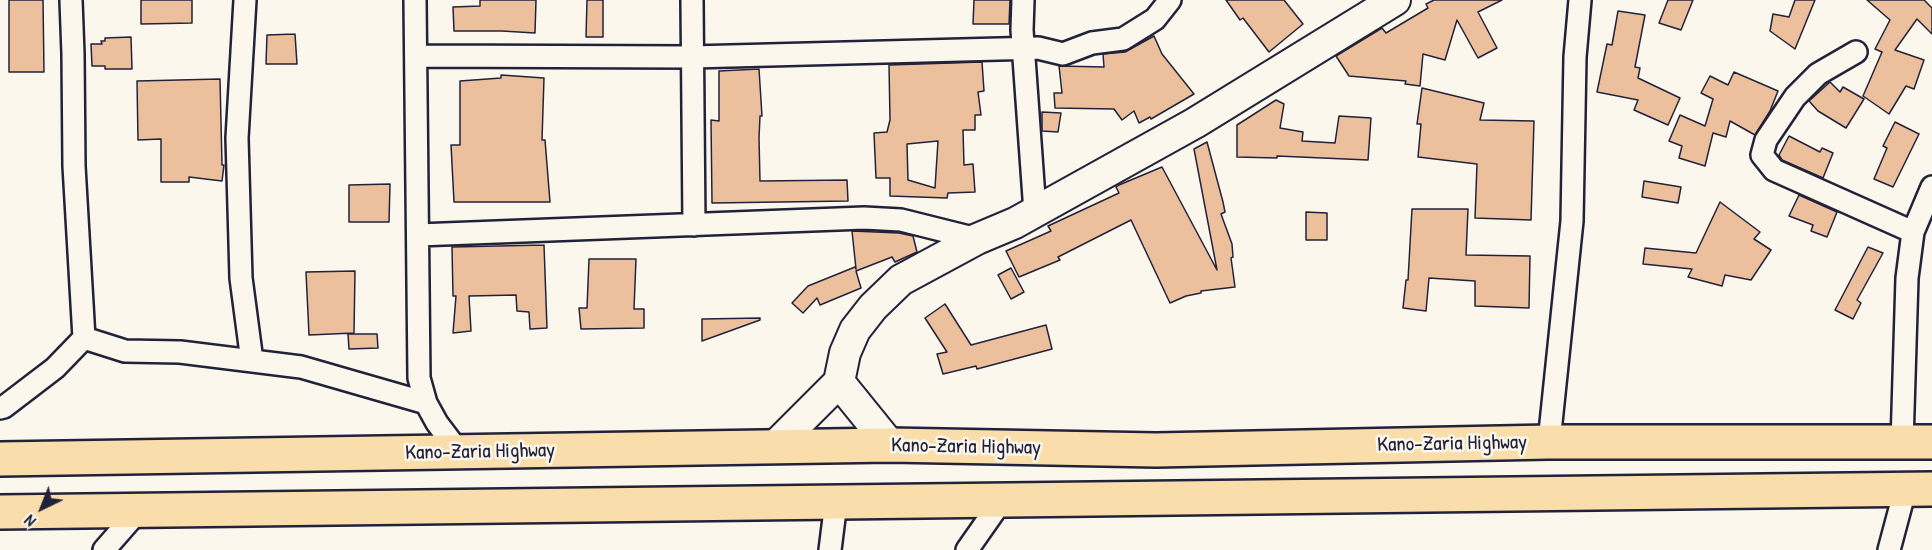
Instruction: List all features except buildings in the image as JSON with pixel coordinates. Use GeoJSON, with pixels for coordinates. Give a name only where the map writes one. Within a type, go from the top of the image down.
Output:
{"type":"FeatureCollection","features":[{"type":"Feature","properties":{"kind":"highway","name":"Kano-Zaria Highway"},"geometry":{"type":"LineString","coordinates":[[0,459],[890,445],[1156,450],[1549,442],[1917,442]]}},
{"type":"Feature","properties":{"kind":"highway"},"geometry":{"type":"LineString","coordinates":[[1156,450],[1156,498]]}},
{"type":"Feature","properties":{"kind":"highway"},"geometry":{"type":"LineString","coordinates":[[0,512],[1918,489]]}},
{"type":"Feature","properties":{"kind":"street"},"geometry":{"type":"LineString","coordinates":[[0,408],[55,368],[84,338],[74,166],[71,0]]}},
{"type":"Feature","properties":{"kind":"street"},"geometry":{"type":"LineString","coordinates":[[245,0],[237,138],[241,278],[252,361]]}},
{"type":"Feature","properties":{"kind":"street"},"geometry":{"type":"LineString","coordinates":[[415,0],[419,378],[426,403],[437,423],[459,452]]}},
{"type":"Feature","properties":{"kind":"street"},"geometry":{"type":"LineString","coordinates":[[692,0],[694,225]]}},
{"type":"Feature","properties":{"kind":"street"},"geometry":{"type":"LineString","coordinates":[[1023,0],[1035,212]]}},
{"type":"Feature","properties":{"kind":"street"},"geometry":{"type":"LineString","coordinates":[[416,56],[692,57],[1024,48],[1038,48],[1063,54],[1092,43],[1123,39],[1155,19],[1170,0]]}},
{"type":"Feature","properties":{"kind":"street"},"geometry":{"type":"LineString","coordinates":[[774,447],[839,382],[845,353],[855,330],[873,307],[901,280],[977,239],[1015,223],[1195,123],[1395,0]]}},
{"type":"Feature","properties":{"kind":"street"},"geometry":{"type":"LineString","coordinates":[[1549,442],[1572,221],[1575,57],[1580,0]]}},
{"type":"Feature","properties":{"kind":"street"},"geometry":{"type":"LineString","coordinates":[[1856,52],[1818,74],[1795,97],[1766,140],[1762,155],[1774,170],[1913,232]]}},
{"type":"Feature","properties":{"kind":"street"},"geometry":{"type":"LineString","coordinates":[[1917,442],[1907,278],[1913,232],[1932,188]]}},
{"type":"Feature","properties":{"kind":"street"},"geometry":{"type":"LineString","coordinates":[[418,235],[864,218],[901,220],[977,239]]}},
{"type":"Feature","properties":{"kind":"street"},"geometry":{"type":"LineString","coordinates":[[84,338],[125,351],[180,352],[301,367],[426,403]]}},
{"type":"Feature","properties":{"kind":"street"},"geometry":{"type":"LineString","coordinates":[[839,382],[890,445]]}},
{"type":"Feature","properties":{"kind":"street"},"geometry":{"type":"LineString","coordinates":[[1889,550],[1918,489]]}},
{"type":"Feature","properties":{"kind":"street"},"geometry":{"type":"LineString","coordinates":[[967,550],[1002,500]]}},
{"type":"Feature","properties":{"kind":"street"},"geometry":{"type":"LineString","coordinates":[[830,550],[836,502]]}},
{"type":"Feature","properties":{"kind":"street"},"geometry":{"type":"LineString","coordinates":[[104,550],[139,510]]}}]}
